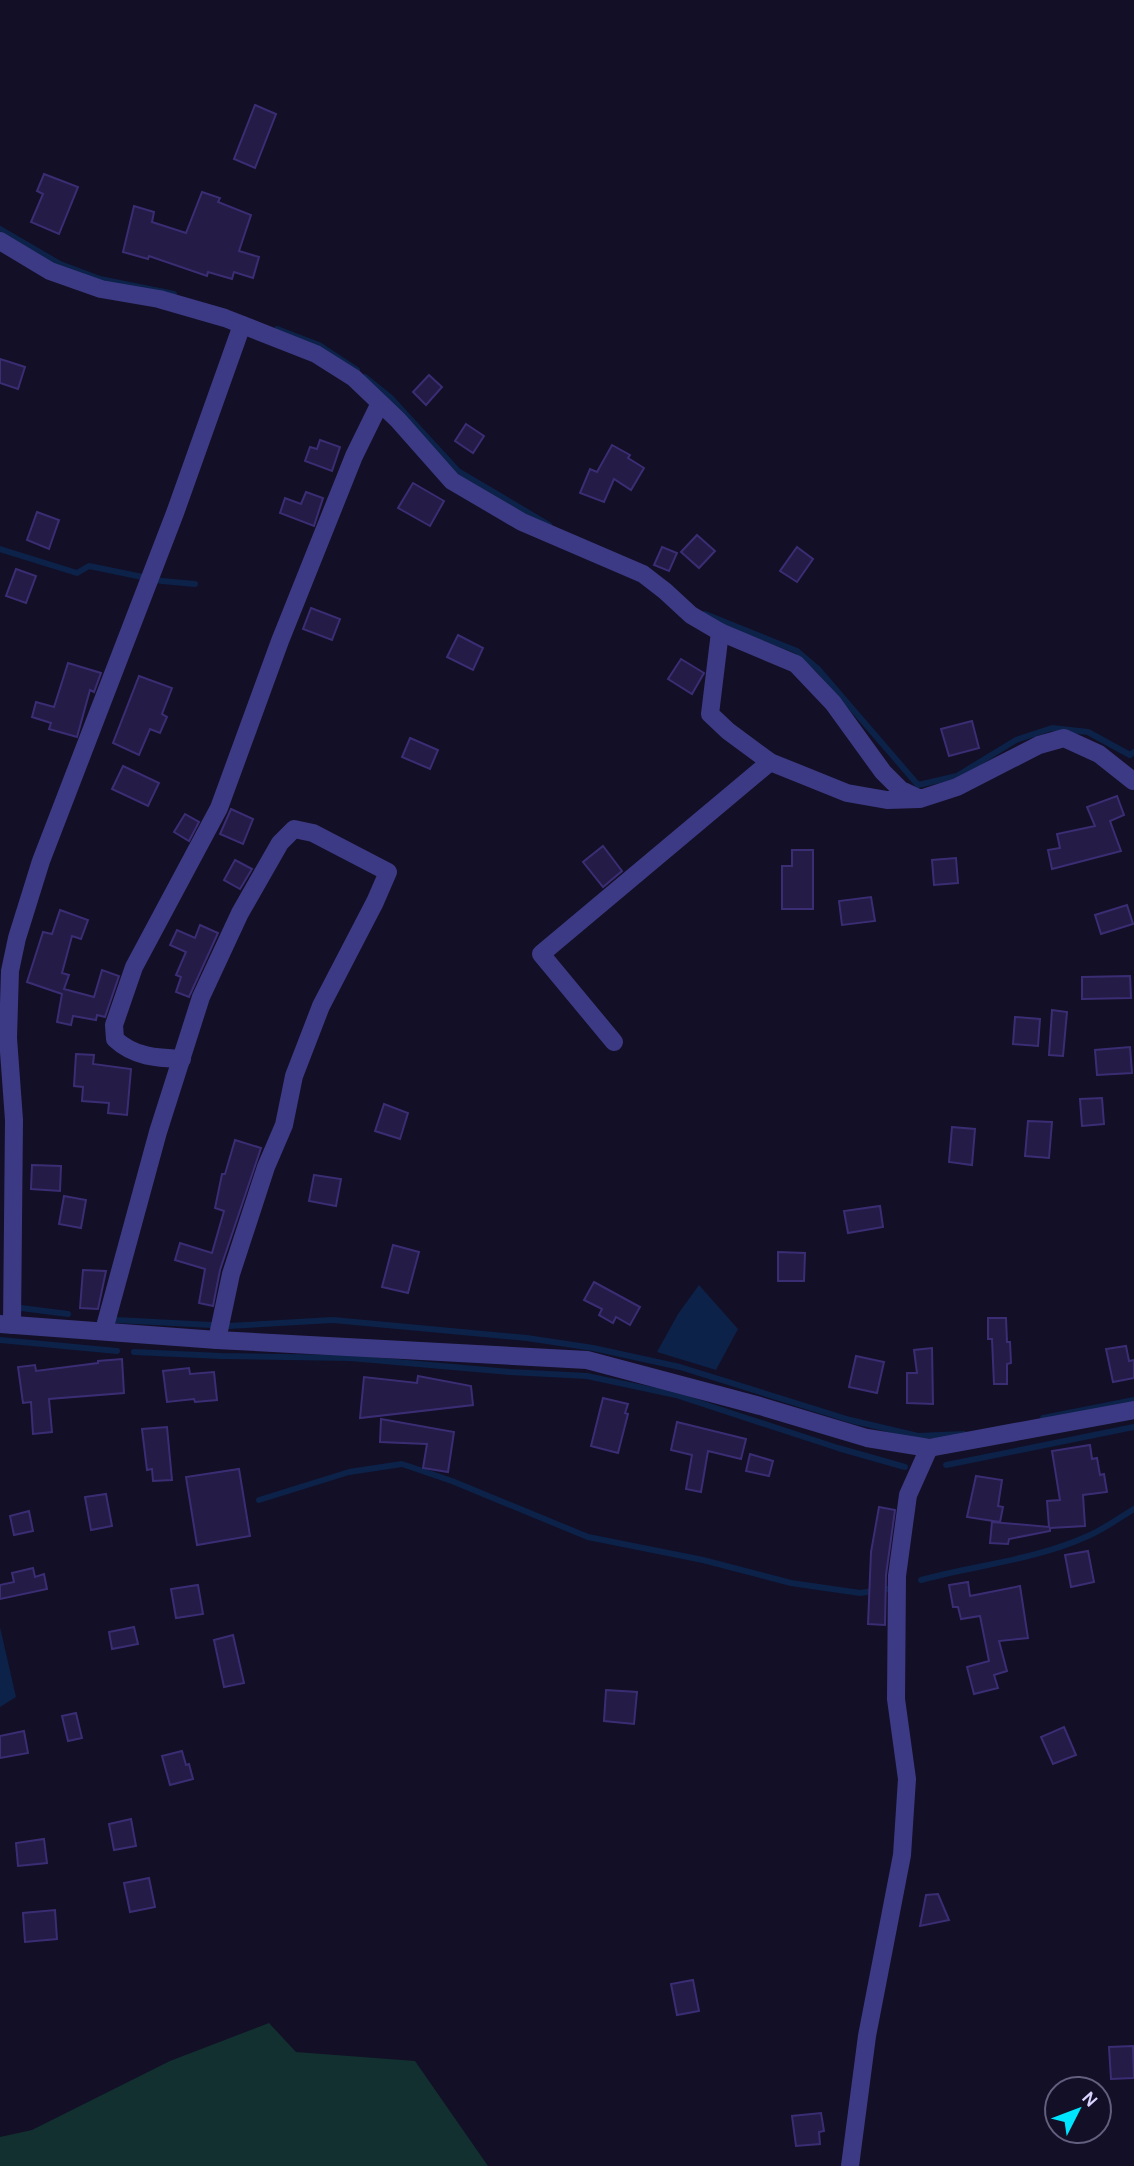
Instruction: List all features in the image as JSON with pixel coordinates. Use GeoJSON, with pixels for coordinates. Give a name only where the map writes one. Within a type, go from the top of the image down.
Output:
{"type":"FeatureCollection","features":[{"type":"Feature","properties":{"kind":"street"},"geometry":{"type":"LineString","coordinates":[[0,241],[50,271],[101,289],[159,299],[242,325],[316,354],[354,378],[452,481],[522,522],[643,574],[665,590],[691,615],[720,632],[796,664],[833,703],[883,772],[901,790],[920,799]]}},
{"type":"Feature","properties":{"kind":"street"},"geometry":{"type":"LineString","coordinates":[[242,325],[175,513],[46,848],[17,938],[10,971],[8,1038],[14,1120],[6,1324],[587,1360],[760,1406],[867,1438],[929,1447],[1134,1410]]}},
{"type":"Feature","properties":{"kind":"street"},"geometry":{"type":"LineString","coordinates":[[182,1059],[159,1058],[127,1051],[115,1040],[114,1026],[134,967],[219,808],[354,457],[380,403]]}},
{"type":"Feature","properties":{"kind":"street"},"geometry":{"type":"LineString","coordinates":[[720,632],[710,715],[770,761],[847,793],[887,800],[920,799],[957,787],[1040,745],[1064,738],[1099,754],[1134,781]]}},
{"type":"Feature","properties":{"kind":"street"},"geometry":{"type":"LineString","coordinates":[[614,1042],[541,954],[770,761]]}},
{"type":"Feature","properties":{"kind":"street"},"geometry":{"type":"LineString","coordinates":[[104,1330],[158,1132],[201,997],[240,912],[280,843],[294,829],[313,833],[388,872],[321,1006],[293,1076],[284,1125],[266,1167],[231,1274],[217,1339]]}},
{"type":"Feature","properties":{"kind":"street"},"geometry":{"type":"LineString","coordinates":[[850,2166],[867,2036],[902,1855],[906,1779],[896,1699],[897,1576],[908,1496],[929,1447]]}},
{"type":"Feature","properties":{"kind":"green space"},"geometry":{"type":"Polygon","coordinates":[[[269,2023],[296,2052],[415,2061],[488,2166],[0,2166],[0,2137],[32,2130],[170,2061],[269,2023]]]}},
{"type":"Feature","properties":{"kind":"water"},"geometry":{"type":"Polygon","coordinates":[[[699,1285],[738,1329],[716,1370],[657,1352],[678,1314],[699,1285]]]}},
{"type":"Feature","properties":{"kind":"water"},"geometry":{"type":"Polygon","coordinates":[[[0,1627],[16,1697],[0,1707],[0,1627]]]}},
{"type":"Feature","properties":{"kind":"building"},"geometry":{"type":"Polygon","coordinates":[[[255,105],[276,114],[255,168],[234,159],[255,105]]]}},
{"type":"Feature","properties":{"kind":"building"},"geometry":{"type":"Polygon","coordinates":[[[44,174],[78,187],[59,234],[31,222],[43,194],[37,191],[44,174]]]}},
{"type":"Feature","properties":{"kind":"building"},"geometry":{"type":"Polygon","coordinates":[[[202,192],[220,198],[218,202],[251,215],[239,251],[259,257],[253,278],[234,272],[232,279],[208,272],[207,276],[149,256],[148,259],[123,252],[134,206],[154,212],[152,222],[186,233],[202,192]]]}},
{"type":"Feature","properties":{"kind":"building"},"geometry":{"type":"Polygon","coordinates":[[[0,359],[25,367],[18,389],[0,383],[0,359]]]}},
{"type":"Feature","properties":{"kind":"building"},"geometry":{"type":"Polygon","coordinates":[[[429,375],[442,387],[426,405],[413,392],[429,375]]]}},
{"type":"Feature","properties":{"kind":"building"},"geometry":{"type":"Polygon","coordinates":[[[466,424],[484,436],[473,453],[455,441],[466,424]]]}},
{"type":"Feature","properties":{"kind":"building"},"geometry":{"type":"Polygon","coordinates":[[[320,440],[340,447],[332,471],[305,461],[310,447],[317,449],[320,440]]]}},
{"type":"Feature","properties":{"kind":"building"},"geometry":{"type":"Polygon","coordinates":[[[612,445],[630,455],[628,458],[644,468],[631,490],[614,479],[604,502],[580,493],[590,469],[597,472],[612,445]]]}},
{"type":"Feature","properties":{"kind":"building"},"geometry":{"type":"Polygon","coordinates":[[[413,483],[444,501],[430,526],[398,508],[413,483]]]}},
{"type":"Feature","properties":{"kind":"building"},"geometry":{"type":"Polygon","coordinates":[[[306,492],[323,498],[314,526],[280,513],[285,498],[301,504],[306,492]]]}},
{"type":"Feature","properties":{"kind":"building"},"geometry":{"type":"Polygon","coordinates":[[[37,512],[59,520],[49,549],[27,540],[37,512]]]}},
{"type":"Feature","properties":{"kind":"building"},"geometry":{"type":"Polygon","coordinates":[[[697,535],[715,551],[699,568],[681,552],[697,535]]]}},
{"type":"Feature","properties":{"kind":"building"},"geometry":{"type":"Polygon","coordinates":[[[662,547],[677,553],[669,571],[654,565],[662,547]]]}},
{"type":"Feature","properties":{"kind":"building"},"geometry":{"type":"Polygon","coordinates":[[[797,547],[813,559],[797,582],[780,571],[797,547]]]}},
{"type":"Feature","properties":{"kind":"building"},"geometry":{"type":"Polygon","coordinates":[[[16,569],[36,576],[26,603],[6,596],[16,569]]]}},
{"type":"Feature","properties":{"kind":"building"},"geometry":{"type":"Polygon","coordinates":[[[311,608],[340,619],[332,640],[303,629],[311,608]]]}},
{"type":"Feature","properties":{"kind":"building"},"geometry":{"type":"Polygon","coordinates":[[[458,635],[483,648],[473,670],[447,657],[458,635]]]}},
{"type":"Feature","properties":{"kind":"building"},"geometry":{"type":"Polygon","coordinates":[[[681,659],[704,673],[692,694],[668,679],[681,659]]]}},
{"type":"Feature","properties":{"kind":"building"},"geometry":{"type":"Polygon","coordinates":[[[68,663],[101,673],[94,692],[90,690],[77,737],[49,729],[51,723],[32,717],[36,702],[54,707],[68,663]]]}},
{"type":"Feature","properties":{"kind":"building"},"geometry":{"type":"Polygon","coordinates":[[[139,676],[172,688],[162,714],[167,717],[160,733],[150,729],[139,755],[113,743],[139,676]]]}},
{"type":"Feature","properties":{"kind":"building"},"geometry":{"type":"Polygon","coordinates":[[[972,721],[979,748],[949,756],[941,729],[972,721]]]}},
{"type":"Feature","properties":{"kind":"building"},"geometry":{"type":"Polygon","coordinates":[[[410,738],[438,750],[430,769],[402,757],[410,738]]]}},
{"type":"Feature","properties":{"kind":"building"},"geometry":{"type":"Polygon","coordinates":[[[123,766],[159,783],[148,806],[112,789],[123,766]]]}},
{"type":"Feature","properties":{"kind":"building"},"geometry":{"type":"Polygon","coordinates":[[[1117,796],[1124,815],[1110,821],[1121,851],[1052,869],[1048,850],[1060,848],[1057,834],[1095,826],[1087,807],[1117,796]]]}},
{"type":"Feature","properties":{"kind":"building"},"geometry":{"type":"Polygon","coordinates":[[[231,809],[253,819],[243,844],[220,834],[231,809]]]}},
{"type":"Feature","properties":{"kind":"building"},"geometry":{"type":"Polygon","coordinates":[[[185,814],[199,822],[189,841],[174,832],[185,814]]]}},
{"type":"Feature","properties":{"kind":"building"},"geometry":{"type":"Polygon","coordinates":[[[603,846],[622,871],[603,887],[583,862],[603,846]]]}},
{"type":"Feature","properties":{"kind":"building"},"geometry":{"type":"Polygon","coordinates":[[[792,850],[813,850],[813,909],[782,909],[782,866],[792,866],[792,850]]]}},
{"type":"Feature","properties":{"kind":"building"},"geometry":{"type":"Polygon","coordinates":[[[956,858],[958,883],[934,885],[932,860],[956,858]]]}},
{"type":"Feature","properties":{"kind":"building"},"geometry":{"type":"Polygon","coordinates":[[[235,860],[252,869],[240,889],[224,880],[235,860]]]}},
{"type":"Feature","properties":{"kind":"building"},"geometry":{"type":"Polygon","coordinates":[[[871,897],[875,921],[842,925],[839,901],[871,897]]]}},
{"type":"Feature","properties":{"kind":"building"},"geometry":{"type":"Polygon","coordinates":[[[1127,905],[1133,924],[1101,934],[1095,915],[1127,905]]]}},
{"type":"Feature","properties":{"kind":"building"},"geometry":{"type":"Polygon","coordinates":[[[60,910],[88,920],[81,939],[72,936],[62,973],[69,975],[64,989],[94,997],[102,970],[119,976],[105,1017],[97,1015],[96,1020],[73,1016],[71,1025],[57,1022],[62,994],[27,982],[43,932],[52,934],[60,910]]]}},
{"type":"Feature","properties":{"kind":"building"},"geometry":{"type":"Polygon","coordinates":[[[200,925],[218,933],[189,997],[176,992],[181,977],[176,975],[186,952],[170,945],[177,930],[195,938],[200,925]]]}},
{"type":"Feature","properties":{"kind":"building"},"geometry":{"type":"Polygon","coordinates":[[[1130,976],[1131,998],[1082,999],[1082,977],[1130,976]]]}},
{"type":"Feature","properties":{"kind":"building"},"geometry":{"type":"Polygon","coordinates":[[[1052,1010],[1067,1012],[1063,1056],[1049,1055],[1052,1010]]]}},
{"type":"Feature","properties":{"kind":"building"},"geometry":{"type":"Polygon","coordinates":[[[1015,1017],[1040,1019],[1038,1046],[1013,1044],[1015,1017]]]}},
{"type":"Feature","properties":{"kind":"building"},"geometry":{"type":"Polygon","coordinates":[[[1130,1047],[1132,1073],[1097,1075],[1095,1050],[1130,1047]]]}},
{"type":"Feature","properties":{"kind":"building"},"geometry":{"type":"Polygon","coordinates":[[[76,1054],[94,1055],[93,1064],[131,1069],[127,1115],[108,1113],[109,1103],[82,1101],[83,1087],[74,1086],[76,1054]]]}},
{"type":"Feature","properties":{"kind":"building"},"geometry":{"type":"Polygon","coordinates":[[[1102,1098],[1104,1124],[1082,1126],[1080,1099],[1102,1098]]]}},
{"type":"Feature","properties":{"kind":"building"},"geometry":{"type":"Polygon","coordinates":[[[384,1104],[408,1113],[400,1139],[375,1131],[384,1104]]]}},
{"type":"Feature","properties":{"kind":"building"},"geometry":{"type":"Polygon","coordinates":[[[1028,1121],[1052,1122],[1049,1158],[1025,1156],[1028,1121]]]}},
{"type":"Feature","properties":{"kind":"building"},"geometry":{"type":"Polygon","coordinates":[[[952,1127],[975,1129],[972,1165],[949,1162],[952,1127]]]}},
{"type":"Feature","properties":{"kind":"building"},"geometry":{"type":"Polygon","coordinates":[[[235,1140],[261,1148],[220,1270],[213,1306],[199,1303],[205,1269],[175,1260],[180,1243],[212,1253],[224,1211],[215,1208],[222,1174],[225,1174],[235,1140]]]}},
{"type":"Feature","properties":{"kind":"building"},"geometry":{"type":"Polygon","coordinates":[[[32,1165],[61,1166],[60,1191],[31,1189],[32,1165]]]}},
{"type":"Feature","properties":{"kind":"building"},"geometry":{"type":"Polygon","coordinates":[[[314,1175],[341,1179],[336,1206],[309,1201],[314,1175]]]}},
{"type":"Feature","properties":{"kind":"building"},"geometry":{"type":"Polygon","coordinates":[[[64,1196],[86,1200],[81,1228],[59,1224],[64,1196]]]}},
{"type":"Feature","properties":{"kind":"building"},"geometry":{"type":"Polygon","coordinates":[[[880,1206],[883,1227],[848,1233],[844,1211],[880,1206]]]}},
{"type":"Feature","properties":{"kind":"building"},"geometry":{"type":"Polygon","coordinates":[[[393,1245],[419,1252],[408,1293],[382,1287],[393,1245]]]}},
{"type":"Feature","properties":{"kind":"building"},"geometry":{"type":"Polygon","coordinates":[[[778,1252],[805,1253],[804,1281],[778,1281],[778,1252]]]}},
{"type":"Feature","properties":{"kind":"building"},"geometry":{"type":"Polygon","coordinates":[[[83,1270],[106,1271],[98,1309],[80,1308],[83,1270]]]}},
{"type":"Feature","properties":{"kind":"building"},"geometry":{"type":"Polygon","coordinates":[[[594,1282],[640,1307],[630,1325],[616,1317],[613,1323],[599,1315],[602,1309],[584,1300],[594,1282]]]}},
{"type":"Feature","properties":{"kind":"building"},"geometry":{"type":"Polygon","coordinates":[[[988,1318],[1006,1318],[1011,1363],[1007,1364],[1007,1384],[994,1384],[988,1318]]]}},
{"type":"Feature","properties":{"kind":"building"},"geometry":{"type":"Polygon","coordinates":[[[1126,1346],[1129,1361],[1134,1360],[1134,1378],[1113,1382],[1106,1349],[1126,1346]]]}},
{"type":"Feature","properties":{"kind":"building"},"geometry":{"type":"Polygon","coordinates":[[[932,1348],[933,1404],[907,1403],[907,1373],[917,1373],[914,1350],[932,1348]]]}},
{"type":"Feature","properties":{"kind":"building"},"geometry":{"type":"Polygon","coordinates":[[[856,1356],[884,1362],[877,1393],[849,1387],[856,1356]]]}},
{"type":"Feature","properties":{"kind":"building"},"geometry":{"type":"Polygon","coordinates":[[[122,1359],[124,1393],[49,1399],[52,1432],[33,1434],[31,1402],[23,1403],[18,1367],[35,1365],[36,1371],[122,1359]]]}},
{"type":"Feature","properties":{"kind":"building"},"geometry":{"type":"Polygon","coordinates":[[[189,1368],[190,1374],[214,1372],[217,1400],[167,1402],[163,1371],[189,1368]]]}},
{"type":"Feature","properties":{"kind":"building"},"geometry":{"type":"Polygon","coordinates":[[[418,1376],[471,1386],[473,1405],[360,1418],[364,1377],[417,1383],[418,1376]]]}},
{"type":"Feature","properties":{"kind":"building"},"geometry":{"type":"Polygon","coordinates":[[[603,1398],[628,1404],[618,1453],[591,1446],[603,1398]]]}},
{"type":"Feature","properties":{"kind":"building"},"geometry":{"type":"Polygon","coordinates":[[[381,1419],[454,1432],[448,1472],[423,1468],[427,1444],[380,1442],[381,1419]]]}},
{"type":"Feature","properties":{"kind":"building"},"geometry":{"type":"Polygon","coordinates":[[[677,1422],[746,1439],[741,1459],[708,1451],[701,1492],[686,1489],[692,1455],[671,1450],[677,1422]]]}},
{"type":"Feature","properties":{"kind":"building"},"geometry":{"type":"Polygon","coordinates":[[[167,1427],[172,1480],[153,1481],[152,1469],[147,1470],[142,1429],[167,1427]]]}},
{"type":"Feature","properties":{"kind":"building"},"geometry":{"type":"Polygon","coordinates":[[[1090,1445],[1092,1459],[1097,1458],[1100,1475],[1104,1474],[1107,1492],[1083,1495],[1085,1526],[1050,1528],[1050,1531],[1009,1539],[1008,1544],[990,1543],[992,1522],[1049,1527],[1047,1501],[1060,1500],[1052,1451],[1090,1445]]]}},
{"type":"Feature","properties":{"kind":"building"},"geometry":{"type":"Polygon","coordinates":[[[750,1454],[773,1461],[769,1476],[746,1471],[750,1454]]]}},
{"type":"Feature","properties":{"kind":"building"},"geometry":{"type":"Polygon","coordinates":[[[239,1469],[250,1536],[197,1545],[186,1477],[239,1469]]]}},
{"type":"Feature","properties":{"kind":"building"},"geometry":{"type":"Polygon","coordinates":[[[976,1476],[1002,1480],[998,1506],[1003,1507],[1000,1522],[967,1517],[976,1476]]]}},
{"type":"Feature","properties":{"kind":"building"},"geometry":{"type":"Polygon","coordinates":[[[106,1494],[112,1526],[91,1530],[85,1497],[106,1494]]]}},
{"type":"Feature","properties":{"kind":"building"},"geometry":{"type":"Polygon","coordinates":[[[879,1507],[895,1510],[886,1575],[885,1625],[868,1624],[871,1552],[879,1507]]]}},
{"type":"Feature","properties":{"kind":"building"},"geometry":{"type":"Polygon","coordinates":[[[29,1511],[33,1531],[14,1535],[10,1516],[29,1511]]]}},
{"type":"Feature","properties":{"kind":"building"},"geometry":{"type":"Polygon","coordinates":[[[1088,1551],[1094,1582],[1071,1587],[1065,1555],[1088,1551]]]}},
{"type":"Feature","properties":{"kind":"building"},"geometry":{"type":"Polygon","coordinates":[[[33,1568],[35,1577],[44,1574],[47,1589],[0,1599],[0,1585],[14,1582],[12,1573],[33,1568]]]}},
{"type":"Feature","properties":{"kind":"building"},"geometry":{"type":"Polygon","coordinates":[[[968,1582],[970,1596],[1020,1586],[1028,1638],[999,1641],[1007,1671],[994,1675],[998,1688],[974,1694],[967,1667],[989,1661],[980,1616],[961,1619],[958,1607],[953,1607],[949,1585],[968,1582]]]}},
{"type":"Feature","properties":{"kind":"building"},"geometry":{"type":"Polygon","coordinates":[[[198,1585],[203,1614],[176,1618],[171,1589],[198,1585]]]}},
{"type":"Feature","properties":{"kind":"building"},"geometry":{"type":"Polygon","coordinates":[[[134,1627],[138,1644],[112,1649],[109,1632],[134,1627]]]}},
{"type":"Feature","properties":{"kind":"building"},"geometry":{"type":"Polygon","coordinates":[[[233,1635],[244,1683],[224,1687],[214,1640],[233,1635]]]}},
{"type":"Feature","properties":{"kind":"building"},"geometry":{"type":"Polygon","coordinates":[[[606,1690],[637,1692],[634,1724],[604,1721],[606,1690]]]}},
{"type":"Feature","properties":{"kind":"building"},"geometry":{"type":"Polygon","coordinates":[[[76,1713],[82,1738],[68,1741],[62,1716],[76,1713]]]}},
{"type":"Feature","properties":{"kind":"building"},"geometry":{"type":"Polygon","coordinates":[[[1064,1727],[1076,1755],[1053,1764],[1041,1737],[1064,1727]]]}},
{"type":"Feature","properties":{"kind":"building"},"geometry":{"type":"Polygon","coordinates":[[[24,1731],[28,1753],[0,1758],[0,1736],[24,1731]]]}},
{"type":"Feature","properties":{"kind":"building"},"geometry":{"type":"Polygon","coordinates":[[[182,1751],[193,1779],[170,1785],[162,1756],[182,1751]]]}},
{"type":"Feature","properties":{"kind":"building"},"geometry":{"type":"Polygon","coordinates":[[[131,1819],[136,1846],[114,1850],[109,1824],[131,1819]]]}},
{"type":"Feature","properties":{"kind":"building"},"geometry":{"type":"Polygon","coordinates":[[[44,1839],[47,1863],[18,1866],[16,1843],[44,1839]]]}},
{"type":"Feature","properties":{"kind":"building"},"geometry":{"type":"Polygon","coordinates":[[[149,1878],[155,1907],[130,1912],[124,1883],[149,1878]]]}},
{"type":"Feature","properties":{"kind":"building"},"geometry":{"type":"Polygon","coordinates":[[[938,1894],[949,1920],[920,1926],[926,1895],[938,1894]]]}},
{"type":"Feature","properties":{"kind":"building"},"geometry":{"type":"Polygon","coordinates":[[[55,1910],[57,1939],[25,1942],[23,1913],[55,1910]]]}},
{"type":"Feature","properties":{"kind":"building"},"geometry":{"type":"Polygon","coordinates":[[[693,1980],[699,2011],[677,2015],[671,1984],[693,1980]]]}},
{"type":"Feature","properties":{"kind":"building"},"geometry":{"type":"Polygon","coordinates":[[[1133,2046],[1134,2078],[1113,2079],[1109,2047],[1133,2046]]]}},
{"type":"Feature","properties":{"kind":"building"},"geometry":{"type":"Polygon","coordinates":[[[821,2113],[824,2131],[819,2132],[820,2144],[796,2146],[792,2116],[821,2113]]]}},
{"type":"Feature","properties":{"kind":"waterway"},"geometry":{"type":"LineString","coordinates":[[0,229],[60,264],[100,279],[174,294]]}},
{"type":"Feature","properties":{"kind":"waterway"},"geometry":{"type":"LineString","coordinates":[[277,329],[319,345],[357,370]]}},
{"type":"Feature","properties":{"kind":"waterway"},"geometry":{"type":"LineString","coordinates":[[365,377],[390,397],[458,471],[549,525]]}},
{"type":"Feature","properties":{"kind":"waterway"},"geometry":{"type":"LineString","coordinates":[[0,549],[77,573],[89,566],[162,581],[195,584]]}},
{"type":"Feature","properties":{"kind":"waterway"},"geometry":{"type":"LineString","coordinates":[[705,614],[797,651],[818,669],[918,785],[957,776],[1016,740],[1052,728],[1088,732],[1130,755],[1134,752]]}},
{"type":"Feature","properties":{"kind":"waterway"},"geometry":{"type":"LineString","coordinates":[[21,1308],[68,1314]]}},
{"type":"Feature","properties":{"kind":"waterway"},"geometry":{"type":"LineString","coordinates":[[116,1320],[211,1325]]}},
{"type":"Feature","properties":{"kind":"waterway"},"geometry":{"type":"LineString","coordinates":[[228,1326],[333,1320],[527,1338],[593,1348],[680,1367],[850,1420],[918,1436],[964,1434]]}},
{"type":"Feature","properties":{"kind":"waterway"},"geometry":{"type":"LineString","coordinates":[[0,1340],[117,1351]]}},
{"type":"Feature","properties":{"kind":"waterway"},"geometry":{"type":"LineString","coordinates":[[134,1352],[350,1358],[587,1376],[676,1395],[905,1467]]}},
{"type":"Feature","properties":{"kind":"waterway"},"geometry":{"type":"LineString","coordinates":[[1043,1418],[1134,1400]]}},
{"type":"Feature","properties":{"kind":"waterway"},"geometry":{"type":"LineString","coordinates":[[946,1465],[1134,1427]]}},
{"type":"Feature","properties":{"kind":"waterway"},"geometry":{"type":"LineString","coordinates":[[259,1500],[349,1472],[402,1464],[452,1481],[588,1537],[703,1560],[791,1583],[860,1593],[894,1588]]}},
{"type":"Feature","properties":{"kind":"waterway"},"geometry":{"type":"LineString","coordinates":[[921,1580],[1047,1551],[1088,1536],[1134,1509]]}}]}
